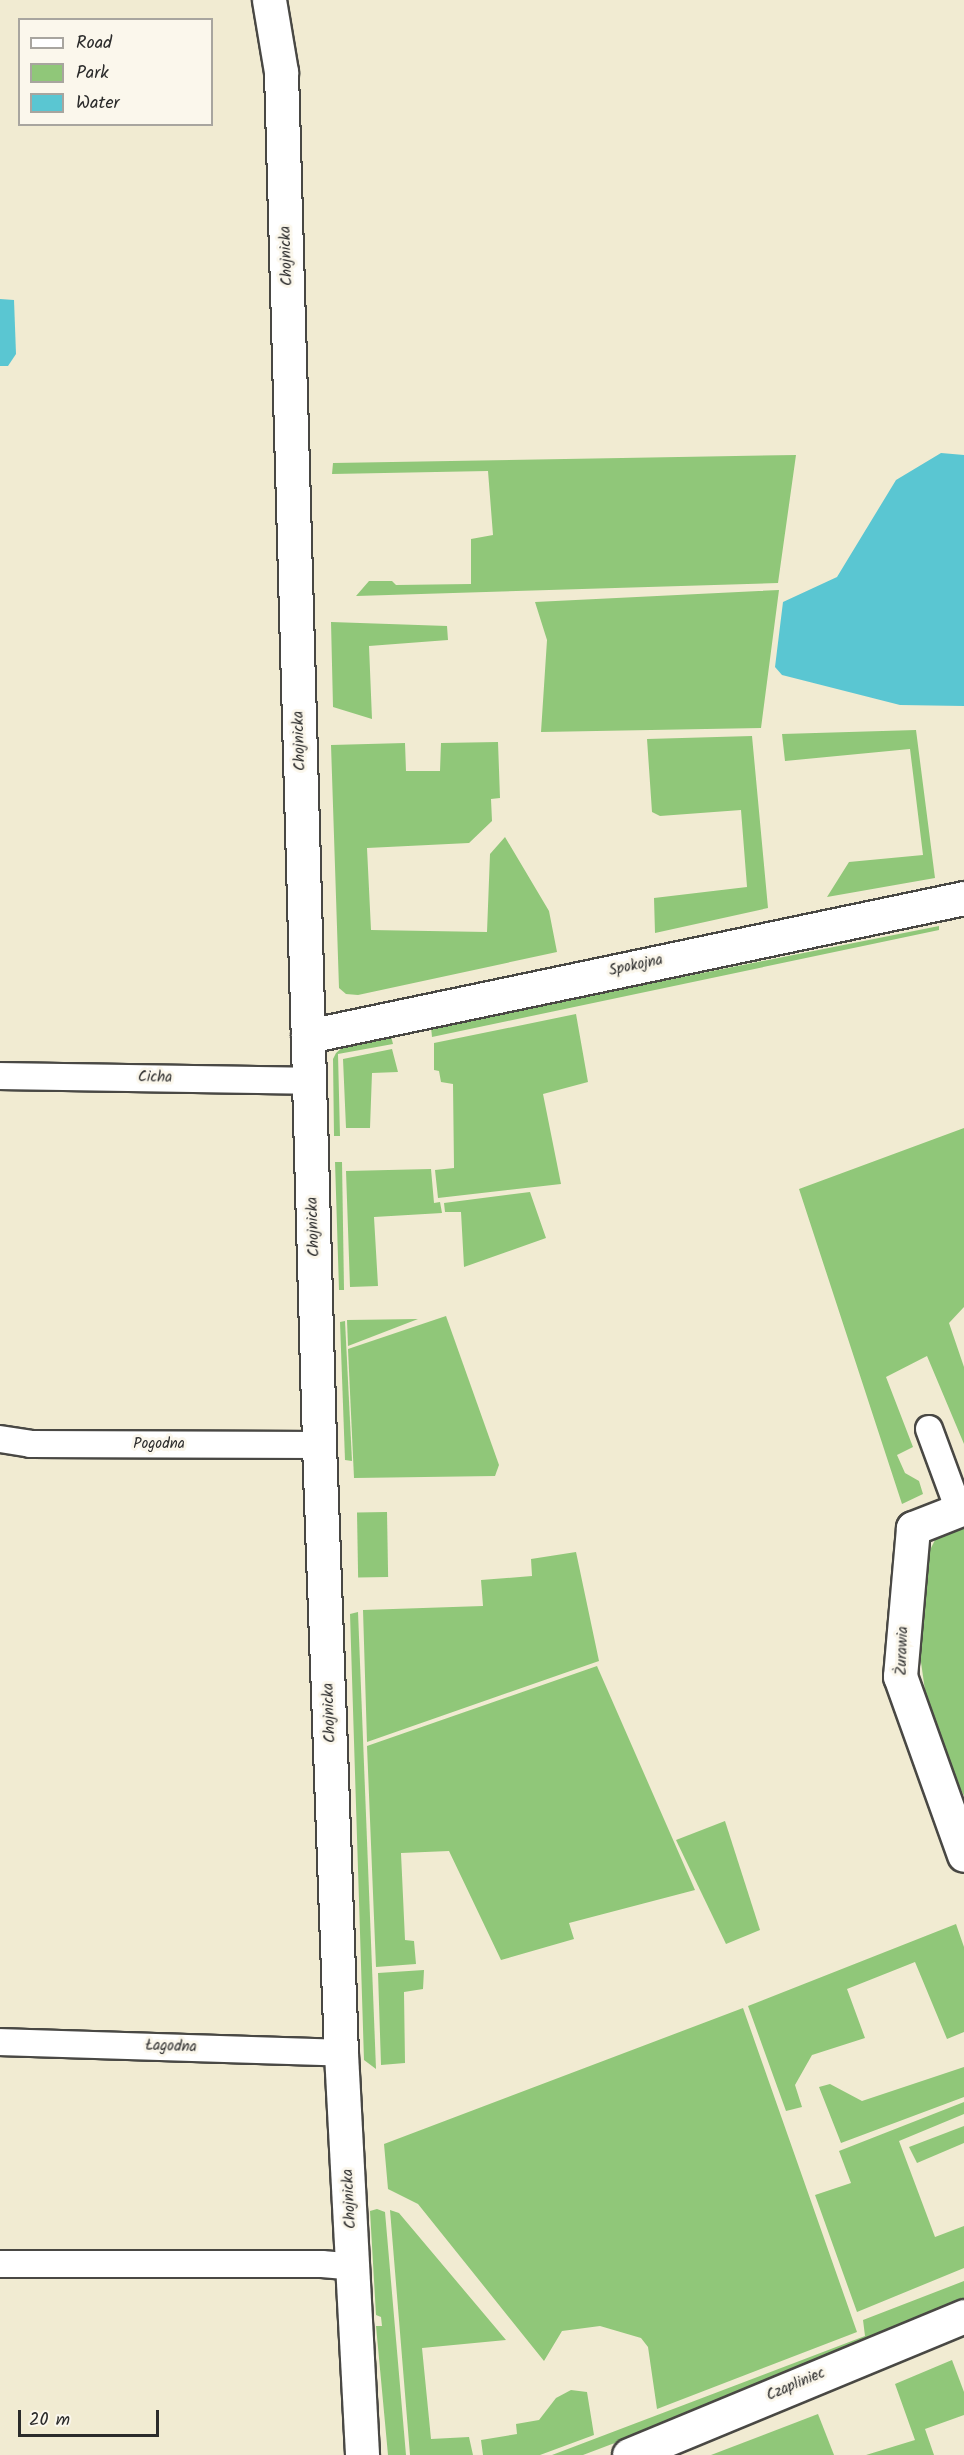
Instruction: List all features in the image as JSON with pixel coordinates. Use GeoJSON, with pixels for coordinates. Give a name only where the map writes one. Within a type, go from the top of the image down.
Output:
{"type":"FeatureCollection","features":[{"type":"Feature","properties":{"kind":"street","name":"Chojnicka"},"geometry":{"type":"LineString","coordinates":[[269,0],[281,72],[319,1445],[341,2053],[354,2267],[362,2455]]}},
{"type":"Feature","properties":{"kind":"street","name":"Spokojna"},"geometry":{"type":"LineString","coordinates":[[308,1036],[964,898]]}},
{"type":"Feature","properties":{"kind":"street","name":"Żurawia"},"geometry":{"type":"LineString","coordinates":[[961,1509],[913,1528],[900,1676],[964,1855]]}},
{"type":"Feature","properties":{"kind":"street","name":"Czapliniec"},"geometry":{"type":"LineString","coordinates":[[629,2455],[964,2316]]}},
{"type":"Feature","properties":{"kind":"lane","name":"Cicha"},"geometry":{"type":"LineString","coordinates":[[0,1076],[310,1081]]}},
{"type":"Feature","properties":{"kind":"lane"},"geometry":{"type":"LineString","coordinates":[[930,1429],[961,1509]]}},
{"type":"Feature","properties":{"kind":"lane","name":"Pogodna"},"geometry":{"type":"LineString","coordinates":[[0,1439],[30,1444],[319,1445]]}},
{"type":"Feature","properties":{"kind":"lane","name":"Łagodna"},"geometry":{"type":"LineString","coordinates":[[0,2042],[341,2053]]}},
{"type":"Feature","properties":{"kind":"lane"},"geometry":{"type":"LineString","coordinates":[[0,2264],[322,2264],[354,2267]]}},
{"type":"Feature","properties":{"kind":"green space"},"geometry":{"type":"Polygon","coordinates":[[[796,455],[778,583],[356,596],[369,581],[392,581],[396,585],[471,584],[471,539],[493,535],[488,471],[332,474],[333,463],[796,455]]]}},
{"type":"Feature","properties":{"kind":"green space"},"geometry":{"type":"Polygon","coordinates":[[[779,590],[761,728],[541,732],[547,640],[535,602],[779,590]]]}},
{"type":"Feature","properties":{"kind":"green space"},"geometry":{"type":"Polygon","coordinates":[[[331,622],[447,626],[448,640],[369,646],[372,719],[333,707],[331,622]]]}},
{"type":"Feature","properties":{"kind":"green space"},"geometry":{"type":"Polygon","coordinates":[[[916,730],[935,878],[827,897],[849,862],[923,855],[910,749],[785,761],[782,734],[916,730]]]}},
{"type":"Feature","properties":{"kind":"green space"},"geometry":{"type":"Polygon","coordinates":[[[752,736],[768,908],[655,933],[654,898],[747,887],[741,810],[660,816],[652,812],[647,739],[752,736]]]}},
{"type":"Feature","properties":{"kind":"green space"},"geometry":{"type":"Polygon","coordinates":[[[498,742],[500,798],[491,799],[492,821],[469,843],[367,848],[371,930],[487,932],[490,854],[505,837],[549,911],[557,952],[358,995],[346,994],[339,988],[331,745],[405,743],[406,771],[440,771],[441,743],[498,742]]]}},
{"type":"Feature","properties":{"kind":"green space"},"geometry":{"type":"Polygon","coordinates":[[[939,926],[939,930],[432,1037],[431,1027],[939,926]]]}},
{"type":"Feature","properties":{"kind":"green space"},"geometry":{"type":"Polygon","coordinates":[[[576,1014],[588,1082],[543,1094],[561,1184],[438,1198],[435,1170],[454,1168],[453,1084],[441,1082],[439,1071],[434,1070],[434,1043],[576,1014]]]}},
{"type":"Feature","properties":{"kind":"green space"},"geometry":{"type":"Polygon","coordinates":[[[391,1036],[393,1044],[338,1054],[340,1136],[334,1136],[333,1059],[336,1053],[343,1047],[391,1036]]]}},
{"type":"Feature","properties":{"kind":"green space"},"geometry":{"type":"Polygon","coordinates":[[[392,1049],[398,1072],[372,1073],[370,1128],[346,1128],[343,1059],[392,1049]]]}},
{"type":"Feature","properties":{"kind":"green space"},"geometry":{"type":"Polygon","coordinates":[[[964,1128],[964,1307],[949,1323],[964,1367],[964,1444],[927,1356],[886,1377],[913,1447],[897,1455],[905,1473],[919,1481],[923,1494],[902,1504],[799,1189],[964,1128]]]}},
{"type":"Feature","properties":{"kind":"green space"},"geometry":{"type":"Polygon","coordinates":[[[335,1162],[342,1162],[344,1290],[339,1290],[335,1162]]]}},
{"type":"Feature","properties":{"kind":"green space"},"geometry":{"type":"Polygon","coordinates":[[[431,1169],[434,1203],[440,1202],[442,1213],[374,1217],[378,1286],[350,1287],[346,1171],[431,1169]]]}},
{"type":"Feature","properties":{"kind":"green space"},"geometry":{"type":"Polygon","coordinates":[[[530,1192],[546,1238],[464,1267],[461,1212],[445,1212],[444,1203],[530,1192]]]}},
{"type":"Feature","properties":{"kind":"green space"},"geometry":{"type":"Polygon","coordinates":[[[446,1316],[499,1465],[495,1476],[354,1478],[348,1349],[446,1316]]]}},
{"type":"Feature","properties":{"kind":"green space"},"geometry":{"type":"Polygon","coordinates":[[[418,1319],[348,1346],[347,1320],[418,1319]]]}},
{"type":"Feature","properties":{"kind":"green space"},"geometry":{"type":"Polygon","coordinates":[[[345,1321],[352,1461],[345,1460],[340,1322],[345,1321]]]}},
{"type":"Feature","properties":{"kind":"green space"},"geometry":{"type":"Polygon","coordinates":[[[387,1512],[388,1577],[358,1578],[357,1513],[387,1512]]]}},
{"type":"Feature","properties":{"kind":"green space"},"geometry":{"type":"Polygon","coordinates":[[[964,1526],[964,1796],[937,1739],[928,1712],[921,1662],[918,1599],[925,1560],[937,1536],[964,1526]]]}},
{"type":"Feature","properties":{"kind":"green space"},"geometry":{"type":"Polygon","coordinates":[[[576,1552],[599,1661],[367,1742],[363,1610],[483,1606],[481,1580],[532,1576],[531,1559],[576,1552]]]}},
{"type":"Feature","properties":{"kind":"green space"},"geometry":{"type":"Polygon","coordinates":[[[358,1612],[376,2069],[364,2060],[350,1614],[358,1612]]]}},
{"type":"Feature","properties":{"kind":"green space"},"geometry":{"type":"Polygon","coordinates":[[[597,1666],[695,1890],[569,1923],[574,1939],[501,1960],[449,1851],[401,1853],[405,1940],[414,1941],[416,1964],[376,1967],[367,1746],[597,1666]]]}},
{"type":"Feature","properties":{"kind":"green space"},"geometry":{"type":"Polygon","coordinates":[[[725,1821],[760,1930],[726,1944],[676,1840],[725,1821]]]}},
{"type":"Feature","properties":{"kind":"green space"},"geometry":{"type":"Polygon","coordinates":[[[956,1924],[964,1947],[964,2032],[947,2039],[915,1962],[847,1989],[865,2038],[812,2055],[795,2085],[802,2107],[786,2111],[748,2006],[956,1924]]]}},
{"type":"Feature","properties":{"kind":"green space"},"geometry":{"type":"Polygon","coordinates":[[[424,1970],[423,1989],[404,1992],[405,2063],[381,2065],[378,1973],[424,1970]]]}},
{"type":"Feature","properties":{"kind":"green space"},"geometry":{"type":"Polygon","coordinates":[[[743,2008],[857,2332],[657,2409],[648,2347],[641,2338],[600,2326],[562,2331],[544,2361],[418,2204],[388,2189],[384,2144],[743,2008]]]}},
{"type":"Feature","properties":{"kind":"green space"},"geometry":{"type":"Polygon","coordinates":[[[964,2067],[964,2097],[841,2143],[819,2087],[830,2084],[862,2101],[964,2067]]]}},
{"type":"Feature","properties":{"kind":"green space"},"geometry":{"type":"Polygon","coordinates":[[[964,2102],[964,2114],[899,2141],[935,2237],[964,2226],[964,2268],[857,2312],[815,2195],[851,2183],[839,2151],[964,2102]]]}},
{"type":"Feature","properties":{"kind":"green space"},"geometry":{"type":"Polygon","coordinates":[[[964,2126],[964,2143],[917,2163],[909,2147],[964,2126]]]}},
{"type":"Feature","properties":{"kind":"green space"},"geometry":{"type":"Polygon","coordinates":[[[377,2209],[385,2212],[406,2455],[388,2455],[376,2326],[382,2326],[381,2317],[376,2315],[370,2211],[377,2209]]]}},
{"type":"Feature","properties":{"kind":"green space"},"geometry":{"type":"Polygon","coordinates":[[[390,2210],[399,2213],[506,2340],[422,2348],[431,2439],[469,2437],[473,2455],[410,2455],[390,2210]]]}},
{"type":"Feature","properties":{"kind":"green space"},"geometry":{"type":"Polygon","coordinates":[[[964,2281],[964,2305],[866,2348],[583,2455],[552,2455],[865,2336],[863,2320],[964,2281]]]}},
{"type":"Feature","properties":{"kind":"green space"},"geometry":{"type":"Polygon","coordinates":[[[952,2360],[964,2392],[964,2415],[925,2429],[934,2455],[866,2455],[915,2440],[895,2384],[952,2360]]]}},
{"type":"Feature","properties":{"kind":"green space"},"geometry":{"type":"Polygon","coordinates":[[[571,2390],[587,2392],[594,2435],[540,2455],[483,2455],[481,2440],[517,2434],[516,2424],[539,2420],[556,2398],[571,2390]]]}},
{"type":"Feature","properties":{"kind":"green space"},"geometry":{"type":"Polygon","coordinates":[[[818,2414],[834,2455],[711,2455],[818,2414]]]}},
{"type":"Feature","properties":{"kind":"water"},"geometry":{"type":"Polygon","coordinates":[[[0,299],[14,300],[16,354],[8,366],[0,366],[0,299]]]}},
{"type":"Feature","properties":{"kind":"water"},"geometry":{"type":"Polygon","coordinates":[[[941,453],[964,455],[964,706],[900,705],[782,675],[775,667],[783,602],[837,577],[896,480],[941,453]]]}}]}
